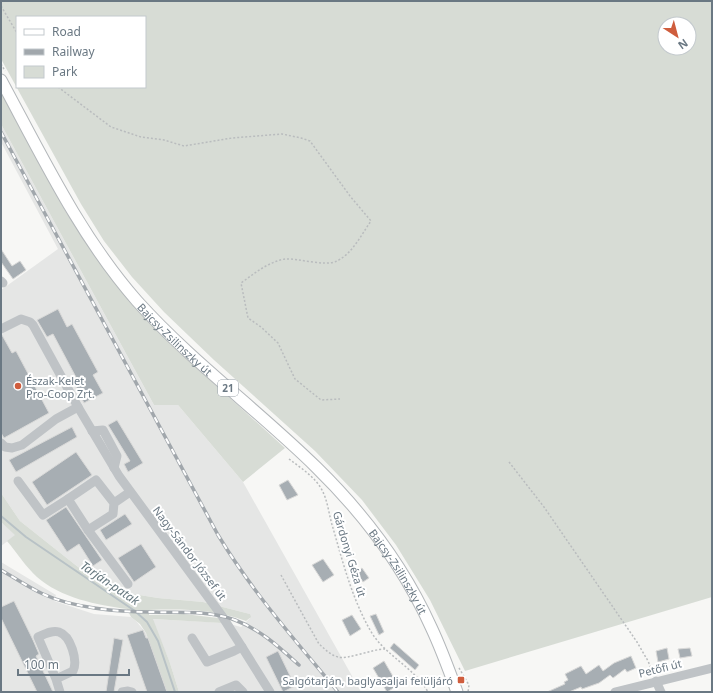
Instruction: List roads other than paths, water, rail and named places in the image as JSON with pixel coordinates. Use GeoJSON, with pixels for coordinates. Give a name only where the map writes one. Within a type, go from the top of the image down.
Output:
{"type":"FeatureCollection","features":[{"type":"Feature","properties":{"kind":"main road","name":"Bajcsy-Zsilinszky út"},"geometry":{"type":"LineString","coordinates":[[4,78],[44,161],[85,231],[118,277],[137,300],[181,345],[316,467],[374,532],[404,575],[423,610],[442,651],[457,692]]}},
{"type":"Feature","properties":{"kind":"street","name":"Nagy-Sándor József út"},"geometry":{"type":"LineString","coordinates":[[1,329],[21,319],[30,322],[33,325],[78,407],[114,468],[130,492],[222,616],[270,692]]}},
{"type":"Feature","properties":{"kind":"street"},"geometry":{"type":"LineString","coordinates":[[1,443],[6,447],[12,448],[22,444],[56,419],[78,407]]}},
{"type":"Feature","properties":{"kind":"street"},"geometry":{"type":"LineString","coordinates":[[18,481],[43,515],[96,480],[114,503],[113,514],[88,530]]}},
{"type":"Feature","properties":{"kind":"street"},"geometry":{"type":"LineString","coordinates":[[114,503],[130,492]]}},
{"type":"Feature","properties":{"kind":"street"},"geometry":{"type":"LineString","coordinates":[[68,499],[88,530],[128,584]]}},
{"type":"Feature","properties":{"kind":"street"},"geometry":{"type":"LineString","coordinates":[[56,679],[73,671],[75,663],[70,645],[65,636],[62,633],[50,632],[38,637],[60,692]]}},
{"type":"Feature","properties":{"kind":"street"},"geometry":{"type":"LineString","coordinates":[[192,638],[207,662],[242,647]]}},
{"type":"Feature","properties":{"kind":"street","name":"Petőfi út"},"geometry":{"type":"LineString","coordinates":[[615,692],[712,668]]}},
{"type":"Feature","properties":{"kind":"street"},"geometry":{"type":"LineString","coordinates":[[656,681],[660,692]]}},
{"type":"Feature","properties":{"kind":"street"},"geometry":{"type":"LineString","coordinates":[[259,692],[265,683]]}},
{"type":"Feature","properties":{"kind":"street"},"geometry":{"type":"LineString","coordinates":[[218,692],[236,685],[243,692]]}},
{"type":"Feature","properties":{"kind":"street"},"geometry":{"type":"LineString","coordinates":[[122,692],[128,690],[132,692]]}},
{"type":"Feature","properties":{"kind":"waterway","name":"Tarján-patak"},"geometry":{"type":"LineString","coordinates":[[1,516],[26,537],[135,611],[147,622],[158,641],[175,692]]}},
{"type":"Feature","properties":{"kind":"railway"},"geometry":{"type":"LineString","coordinates":[[1,132],[218,535],[260,597],[338,692]]}},
{"type":"Feature","properties":{"kind":"railway"},"geometry":{"type":"LineString","coordinates":[[1,570],[43,594],[55,599],[82,606],[138,612],[204,613],[235,620],[253,629],[277,645],[299,665]]}},
{"type":"Feature","properties":{"kind":"place","name":"Észak-Kelet Pro-Coop Zrt."},"geometry":{"type":"Point","coordinates":[18,386]}},
{"type":"Feature","properties":{"kind":"place","name":"Salgótarján, baglyasaljai felüljáró"},"geometry":{"type":"Point","coordinates":[461,680]}}]}
